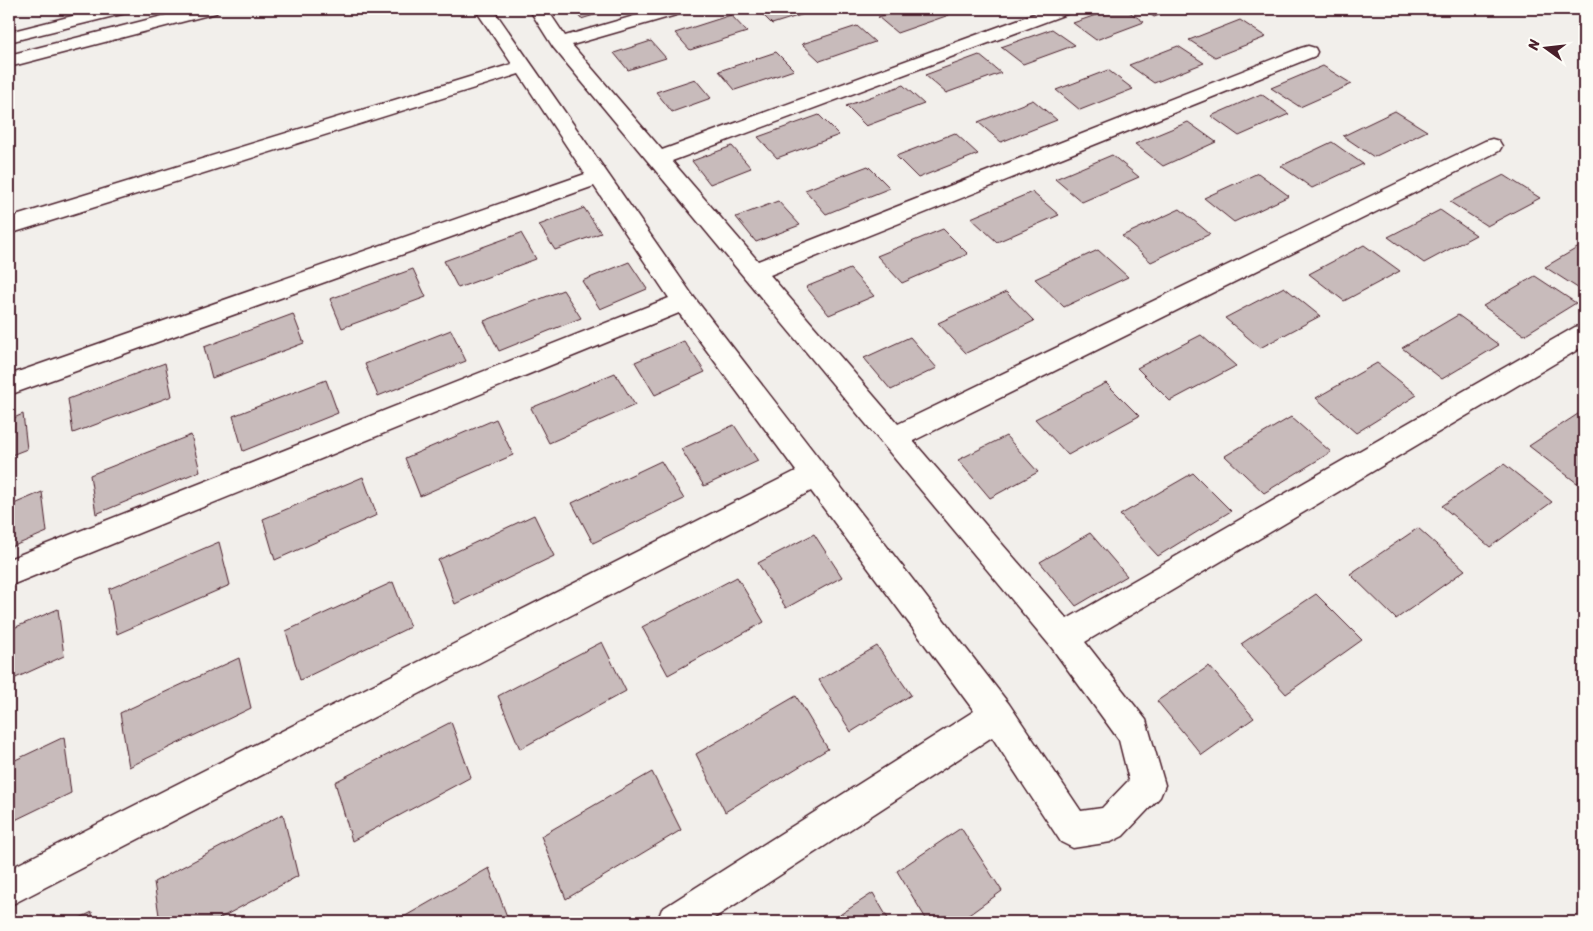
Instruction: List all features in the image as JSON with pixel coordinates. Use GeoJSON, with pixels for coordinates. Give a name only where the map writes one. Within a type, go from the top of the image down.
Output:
{"type":"FeatureCollection","features":[{"type":"Feature","properties":{"kind":"street"},"geometry":{"type":"LineString","coordinates":[[9,37],[120,9]]}},
{"type":"Feature","properties":{"kind":"street"},"geometry":{"type":"LineString","coordinates":[[9,61],[210,9]]}},
{"type":"Feature","properties":{"kind":"street"},"geometry":{"type":"LineString","coordinates":[[484,9],[684,302],[997,714],[1074,830],[1112,824],[1148,785],[1134,732],[1063,638],[560,44],[538,9]]}},
{"type":"Feature","properties":{"kind":"street"},"geometry":{"type":"LineString","coordinates":[[560,44],[677,9]]}},
{"type":"Feature","properties":{"kind":"street"},"geometry":{"type":"LineString","coordinates":[[658,159],[1063,9]]}},
{"type":"Feature","properties":{"kind":"street"},"geometry":{"type":"LineString","coordinates":[[754,272],[1308,52]]}},
{"type":"Feature","properties":{"kind":"street"},"geometry":{"type":"LineString","coordinates":[[9,226],[523,67]]}},
{"type":"Feature","properties":{"kind":"street"},"geometry":{"type":"LineString","coordinates":[[894,438],[1492,146]]}},
{"type":"Feature","properties":{"kind":"street"},"geometry":{"type":"LineString","coordinates":[[9,385],[598,177]]}},
{"type":"Feature","properties":{"kind":"street"},"geometry":{"type":"LineString","coordinates":[[9,573],[684,302]]}},
{"type":"Feature","properties":{"kind":"street"},"geometry":{"type":"LineString","coordinates":[[1063,638],[1584,334]]}},
{"type":"Feature","properties":{"kind":"street"},"geometry":{"type":"LineString","coordinates":[[9,888],[815,475]]}},
{"type":"Feature","properties":{"kind":"street"},"geometry":{"type":"LineString","coordinates":[[675,922],[997,714]]}},
{"type":"Feature","properties":{"kind":"building"},"geometry":{"type":"Polygon","coordinates":[[[573,9],[614,9],[581,19],[573,9]]]}},
{"type":"Feature","properties":{"kind":"building"},"geometry":{"type":"Polygon","coordinates":[[[757,9],[820,9],[772,24],[757,9]]]}},
{"type":"Feature","properties":{"kind":"building"},"geometry":{"type":"Polygon","coordinates":[[[903,9],[941,9],[949,15],[897,33],[878,17],[903,9]]]}},
{"type":"Feature","properties":{"kind":"building"},"geometry":{"type":"Polygon","coordinates":[[[1113,9],[1125,9],[1144,22],[1096,40],[1073,23],[1113,9]]]}},
{"type":"Feature","properties":{"kind":"building"},"geometry":{"type":"Polygon","coordinates":[[[1143,9],[1175,9],[1154,17],[1143,9]]]}},
{"type":"Feature","properties":{"kind":"building"},"geometry":{"type":"Polygon","coordinates":[[[731,15],[747,32],[690,50],[675,33],[731,15]]]}},
{"type":"Feature","properties":{"kind":"building"},"geometry":{"type":"Polygon","coordinates":[[[1240,20],[1266,37],[1215,57],[1189,40],[1240,20]]]}},
{"type":"Feature","properties":{"kind":"building"},"geometry":{"type":"Polygon","coordinates":[[[857,26],[875,42],[820,61],[802,44],[857,26]]]}},
{"type":"Feature","properties":{"kind":"building"},"geometry":{"type":"Polygon","coordinates":[[[1052,29],[1075,45],[1023,64],[1001,47],[1052,29]]]}},
{"type":"Feature","properties":{"kind":"building"},"geometry":{"type":"Polygon","coordinates":[[[651,41],[666,58],[628,70],[614,53],[651,41]]]}},
{"type":"Feature","properties":{"kind":"building"},"geometry":{"type":"Polygon","coordinates":[[[1178,46],[1204,63],[1154,83],[1129,65],[1178,46]]]}},
{"type":"Feature","properties":{"kind":"building"},"geometry":{"type":"Polygon","coordinates":[[[776,52],[794,70],[735,90],[719,71],[776,52]]]}},
{"type":"Feature","properties":{"kind":"building"},"geometry":{"type":"Polygon","coordinates":[[[979,55],[1001,73],[946,93],[925,75],[979,55]]]}},
{"type":"Feature","properties":{"kind":"building"},"geometry":{"type":"Polygon","coordinates":[[[1323,66],[1352,84],[1300,107],[1271,88],[1323,66]]]}},
{"type":"Feature","properties":{"kind":"building"},"geometry":{"type":"Polygon","coordinates":[[[1108,70],[1133,89],[1080,110],[1056,90],[1108,70]]]}},
{"type":"Feature","properties":{"kind":"building"},"geometry":{"type":"Polygon","coordinates":[[[695,79],[711,98],[672,112],[656,92],[695,79]]]}},
{"type":"Feature","properties":{"kind":"building"},"geometry":{"type":"Polygon","coordinates":[[[903,85],[924,104],[866,126],[846,106],[903,85]]]}},
{"type":"Feature","properties":{"kind":"building"},"geometry":{"type":"Polygon","coordinates":[[[1261,94],[1289,114],[1239,136],[1211,116],[1261,94]]]}},
{"type":"Feature","properties":{"kind":"building"},"geometry":{"type":"Polygon","coordinates":[[[1033,100],[1057,120],[1001,142],[978,122],[1033,100]]]}},
{"type":"Feature","properties":{"kind":"building"},"geometry":{"type":"Polygon","coordinates":[[[1395,111],[1427,131],[1374,157],[1343,136],[1395,111]]]}},
{"type":"Feature","properties":{"kind":"building"},"geometry":{"type":"Polygon","coordinates":[[[819,115],[839,135],[777,158],[758,137],[819,115]]]}},
{"type":"Feature","properties":{"kind":"building"},"geometry":{"type":"Polygon","coordinates":[[[1188,122],[1216,142],[1163,166],[1135,144],[1188,122]]]}},
{"type":"Feature","properties":{"kind":"building"},"geometry":{"type":"Polygon","coordinates":[[[955,133],[978,154],[918,178],[896,156],[955,133]]]}},
{"type":"Feature","properties":{"kind":"building"},"geometry":{"type":"Polygon","coordinates":[[[1332,142],[1363,164],[1312,188],[1281,166],[1332,142]]]}},
{"type":"Feature","properties":{"kind":"building"},"geometry":{"type":"Polygon","coordinates":[[[732,146],[751,168],[710,184],[692,161],[732,146]]]}},
{"type":"Feature","properties":{"kind":"building"},"geometry":{"type":"Polygon","coordinates":[[[1112,155],[1139,177],[1082,202],[1055,179],[1112,155]]]}},
{"type":"Feature","properties":{"kind":"building"},"geometry":{"type":"Polygon","coordinates":[[[868,166],[890,188],[826,214],[805,190],[868,166]]]}},
{"type":"Feature","properties":{"kind":"building"},"geometry":{"type":"Polygon","coordinates":[[[1258,173],[1289,196],[1234,222],[1204,198],[1258,173]]]}},
{"type":"Feature","properties":{"kind":"building"},"geometry":{"type":"Polygon","coordinates":[[[1504,175],[1540,198],[1487,226],[1450,202],[1504,175]]]}},
{"type":"Feature","properties":{"kind":"building"},"geometry":{"type":"Polygon","coordinates":[[[1032,192],[1059,215],[997,242],[971,218],[1032,192]]]}},
{"type":"Feature","properties":{"kind":"building"},"geometry":{"type":"Polygon","coordinates":[[[778,201],[800,225],[756,242],[736,217],[778,201]]]}},
{"type":"Feature","properties":{"kind":"building"},"geometry":{"type":"Polygon","coordinates":[[[584,208],[601,233],[555,250],[539,225],[584,208]]]}},
{"type":"Feature","properties":{"kind":"building"},"geometry":{"type":"Polygon","coordinates":[[[1180,209],[1210,234],[1151,262],[1122,236],[1180,209]]]}},
{"type":"Feature","properties":{"kind":"building"},"geometry":{"type":"Polygon","coordinates":[[[1440,210],[1476,235],[1424,263],[1388,237],[1440,210]]]}},
{"type":"Feature","properties":{"kind":"building"},"geometry":{"type":"Polygon","coordinates":[[[943,229],[968,254],[902,283],[877,256],[943,229]]]}},
{"type":"Feature","properties":{"kind":"building"},"geometry":{"type":"Polygon","coordinates":[[[521,233],[536,259],[458,288],[444,261],[521,233]]]}},
{"type":"Feature","properties":{"kind":"building"},"geometry":{"type":"Polygon","coordinates":[[[1584,244],[1584,292],[1545,267],[1584,244]]]}},
{"type":"Feature","properties":{"kind":"building"},"geometry":{"type":"Polygon","coordinates":[[[1364,245],[1400,271],[1344,301],[1309,274],[1364,245]]]}},
{"type":"Feature","properties":{"kind":"building"},"geometry":{"type":"Polygon","coordinates":[[[1098,250],[1128,277],[1064,307],[1035,279],[1098,250]]]}},
{"type":"Feature","properties":{"kind":"building"},"geometry":{"type":"Polygon","coordinates":[[[629,262],[647,289],[600,309],[582,281],[629,262]]]}},
{"type":"Feature","properties":{"kind":"building"},"geometry":{"type":"Polygon","coordinates":[[[413,269],[426,297],[342,328],[330,299],[413,269]]]}},
{"type":"Feature","properties":{"kind":"building"},"geometry":{"type":"Polygon","coordinates":[[[850,269],[874,296],[829,315],[806,287],[850,269]]]}},
{"type":"Feature","properties":{"kind":"building"},"geometry":{"type":"Polygon","coordinates":[[[1535,276],[1576,303],[1524,335],[1483,306],[1535,276]]]}},
{"type":"Feature","properties":{"kind":"building"},"geometry":{"type":"Polygon","coordinates":[[[1284,287],[1320,316],[1260,348],[1225,318],[1284,287]]]}},
{"type":"Feature","properties":{"kind":"building"},"geometry":{"type":"Polygon","coordinates":[[[563,290],[581,318],[499,351],[484,321],[563,290]]]}},
{"type":"Feature","properties":{"kind":"building"},"geometry":{"type":"Polygon","coordinates":[[[1006,292],[1034,321],[966,353],[938,323],[1006,292]]]}},
{"type":"Feature","properties":{"kind":"building"},"geometry":{"type":"Polygon","coordinates":[[[293,314],[304,343],[212,378],[204,347],[293,314]]]}},
{"type":"Feature","properties":{"kind":"building"},"geometry":{"type":"Polygon","coordinates":[[[1458,315],[1499,345],[1442,379],[1402,348],[1458,315]]]}},
{"type":"Feature","properties":{"kind":"building"},"geometry":{"type":"Polygon","coordinates":[[[451,330],[466,361],[378,396],[365,364],[451,330]]]}},
{"type":"Feature","properties":{"kind":"building"},"geometry":{"type":"Polygon","coordinates":[[[1201,335],[1236,366],[1170,401],[1137,368],[1201,335]]]}},
{"type":"Feature","properties":{"kind":"building"},"geometry":{"type":"Polygon","coordinates":[[[910,337],[937,368],[891,390],[864,358],[910,337]]]}},
{"type":"Feature","properties":{"kind":"building"},"geometry":{"type":"Polygon","coordinates":[[[684,341],[705,372],[655,395],[635,362],[684,341]]]}},
{"type":"Feature","properties":{"kind":"building"},"geometry":{"type":"Polygon","coordinates":[[[165,363],[172,396],[73,433],[68,399],[165,363]]]}},
{"type":"Feature","properties":{"kind":"building"},"geometry":{"type":"Polygon","coordinates":[[[1377,363],[1417,395],[1356,433],[1316,398],[1377,363]]]}},
{"type":"Feature","properties":{"kind":"building"},"geometry":{"type":"Polygon","coordinates":[[[615,373],[635,405],[549,443],[531,408],[615,373]]]}},
{"type":"Feature","properties":{"kind":"building"},"geometry":{"type":"Polygon","coordinates":[[[326,380],[338,413],[243,451],[233,416],[326,380]]]}},
{"type":"Feature","properties":{"kind":"building"},"geometry":{"type":"Polygon","coordinates":[[[1106,383],[1139,416],[1068,455],[1035,419],[1106,383]]]}},
{"type":"Feature","properties":{"kind":"building"},"geometry":{"type":"Polygon","coordinates":[[[1584,410],[1584,477],[1577,483],[1529,446],[1584,410]]]}},
{"type":"Feature","properties":{"kind":"building"},"geometry":{"type":"Polygon","coordinates":[[[23,414],[27,449],[9,456],[9,420],[23,414]]]}},
{"type":"Feature","properties":{"kind":"building"},"geometry":{"type":"Polygon","coordinates":[[[1291,417],[1331,452],[1264,493],[1225,456],[1291,417]]]}},
{"type":"Feature","properties":{"kind":"building"},"geometry":{"type":"Polygon","coordinates":[[[496,419],[513,455],[420,496],[405,458],[496,419]]]}},
{"type":"Feature","properties":{"kind":"building"},"geometry":{"type":"Polygon","coordinates":[[[734,425],[758,461],[704,486],[681,449],[734,425]]]}},
{"type":"Feature","properties":{"kind":"building"},"geometry":{"type":"Polygon","coordinates":[[[191,435],[200,471],[96,514],[90,475],[191,435]]]}},
{"type":"Feature","properties":{"kind":"building"},"geometry":{"type":"Polygon","coordinates":[[[1006,436],[1038,472],[990,498],[958,460],[1006,436]]]}},
{"type":"Feature","properties":{"kind":"building"},"geometry":{"type":"Polygon","coordinates":[[[661,461],[684,499],[593,543],[572,503],[661,461]]]}},
{"type":"Feature","properties":{"kind":"building"},"geometry":{"type":"Polygon","coordinates":[[[1504,464],[1552,502],[1490,547],[1442,506],[1504,464]]]}},
{"type":"Feature","properties":{"kind":"building"},"geometry":{"type":"Polygon","coordinates":[[[1193,473],[1231,511],[1158,556],[1120,515],[1193,473]]]}},
{"type":"Feature","properties":{"kind":"building"},"geometry":{"type":"Polygon","coordinates":[[[363,477],[377,515],[275,560],[263,519],[363,477]]]}},
{"type":"Feature","properties":{"kind":"building"},"geometry":{"type":"Polygon","coordinates":[[[42,492],[47,532],[9,548],[9,506],[42,492]]]}},
{"type":"Feature","properties":{"kind":"building"},"geometry":{"type":"Polygon","coordinates":[[[534,515],[554,556],[455,604],[438,560],[534,515]]]}},
{"type":"Feature","properties":{"kind":"building"},"geometry":{"type":"Polygon","coordinates":[[[1418,528],[1465,570],[1396,619],[1350,574],[1418,528]]]}},
{"type":"Feature","properties":{"kind":"building"},"geometry":{"type":"Polygon","coordinates":[[[1090,533],[1127,576],[1076,606],[1040,562],[1090,533]]]}},
{"type":"Feature","properties":{"kind":"building"},"geometry":{"type":"Polygon","coordinates":[[[814,534],[842,577],[786,608],[758,563],[814,534]]]}},
{"type":"Feature","properties":{"kind":"building"},"geometry":{"type":"Polygon","coordinates":[[[219,542],[230,585],[117,634],[109,589],[219,542]]]}},
{"type":"Feature","properties":{"kind":"building"},"geometry":{"type":"Polygon","coordinates":[[[737,577],[764,622],[668,675],[642,627],[737,577]]]}},
{"type":"Feature","properties":{"kind":"building"},"geometry":{"type":"Polygon","coordinates":[[[393,582],[410,627],[300,680],[286,631],[393,582]]]}},
{"type":"Feature","properties":{"kind":"building"},"geometry":{"type":"Polygon","coordinates":[[[1316,594],[1362,640],[1286,694],[1241,644],[1316,594]]]}},
{"type":"Feature","properties":{"kind":"building"},"geometry":{"type":"Polygon","coordinates":[[[58,609],[64,656],[9,681],[9,630],[58,609]]]}},
{"type":"Feature","properties":{"kind":"building"},"geometry":{"type":"Polygon","coordinates":[[[602,642],[626,691],[520,749],[498,696],[602,642]]]}},
{"type":"Feature","properties":{"kind":"building"},"geometry":{"type":"Polygon","coordinates":[[[877,646],[911,695],[851,732],[819,680],[877,646]]]}},
{"type":"Feature","properties":{"kind":"building"},"geometry":{"type":"Polygon","coordinates":[[[239,658],[251,708],[129,767],[120,713],[239,658]]]}},
{"type":"Feature","properties":{"kind":"building"},"geometry":{"type":"Polygon","coordinates":[[[1209,666],[1254,718],[1202,755],[1157,701],[1209,666]]]}},
{"type":"Feature","properties":{"kind":"building"},"geometry":{"type":"Polygon","coordinates":[[[796,696],[828,749],[725,812],[696,754],[796,696]]]}},
{"type":"Feature","properties":{"kind":"building"},"geometry":{"type":"Polygon","coordinates":[[[451,722],[471,777],[352,841],[335,782],[451,722]]]}},
{"type":"Feature","properties":{"kind":"building"},"geometry":{"type":"Polygon","coordinates":[[[64,737],[71,793],[9,823],[9,763],[64,737]]]}},
{"type":"Feature","properties":{"kind":"building"},"geometry":{"type":"Polygon","coordinates":[[[652,772],[681,830],[566,899],[541,836],[652,772]]]}},
{"type":"Feature","properties":{"kind":"building"},"geometry":{"type":"Polygon","coordinates":[[[283,814],[298,876],[213,922],[160,922],[154,882],[283,814]]]}},
{"type":"Feature","properties":{"kind":"building"},"geometry":{"type":"Polygon","coordinates":[[[961,828],[1002,891],[959,922],[928,922],[897,871],[961,828]]]}},
{"type":"Feature","properties":{"kind":"building"},"geometry":{"type":"Polygon","coordinates":[[[489,868],[509,922],[395,922],[489,868]]]}},
{"type":"Feature","properties":{"kind":"building"},"geometry":{"type":"Polygon","coordinates":[[[873,893],[890,922],[829,922],[873,893]]]}},
{"type":"Feature","properties":{"kind":"building"},"geometry":{"type":"Polygon","coordinates":[[[92,912],[93,922],[72,922],[92,912]]]}}]}
